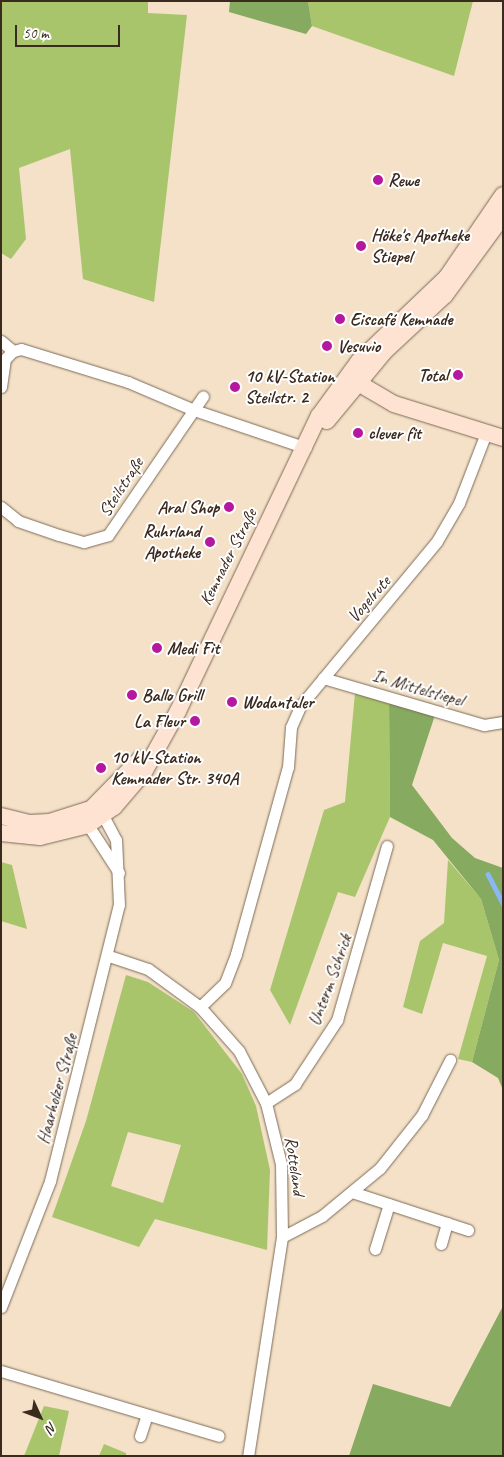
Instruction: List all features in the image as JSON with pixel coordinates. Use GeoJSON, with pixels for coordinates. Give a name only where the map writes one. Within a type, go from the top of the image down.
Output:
{"type":"FeatureCollection","features":[{"type":"Feature","properties":{"kind":"main road","name":"Kemnader Straße"},"geometry":{"type":"LineString","coordinates":[[469,258],[503,195]]}},
{"type":"Feature","properties":{"kind":"main road","name":"Kemnader Straße"},"geometry":{"type":"LineString","coordinates":[[1,833],[30,830],[64,819],[94,816],[135,766],[187,686],[306,448],[319,416],[351,379],[469,258],[503,216]]}},
{"type":"Feature","properties":{"kind":"main road"},"geometry":{"type":"LineString","coordinates":[[351,379],[394,404],[503,438]]}},
{"type":"Feature","properties":{"kind":"main road","name":"Kemnader Straße"},"geometry":{"type":"LineString","coordinates":[[1,816],[30,830]]}},
{"type":"Feature","properties":{"kind":"street"},"geometry":{"type":"LineString","coordinates":[[1,341],[13,351]]}},
{"type":"Feature","properties":{"kind":"street"},"geometry":{"type":"LineString","coordinates":[[1,388],[5,359],[13,351],[21,350],[128,382],[194,410],[306,448]]}},
{"type":"Feature","properties":{"kind":"street","name":"Steilstraße"},"geometry":{"type":"LineString","coordinates":[[1,507],[18,521],[84,542],[108,535],[203,396]]}},
{"type":"Feature","properties":{"kind":"street","name":"Vogelrute"},"geometry":{"type":"LineString","coordinates":[[200,1007],[225,983],[236,954],[280,784],[288,767],[291,727],[301,705],[437,541],[459,503],[486,433]]}},
{"type":"Feature","properties":{"kind":"street","name":"In Mittelstiepel"},"geometry":{"type":"LineString","coordinates":[[323,678],[484,725],[503,722]]}},
{"type":"Feature","properties":{"kind":"street"},"geometry":{"type":"LineString","coordinates":[[94,816],[120,872]]}},
{"type":"Feature","properties":{"kind":"street","name":"Haarholzer Straße"},"geometry":{"type":"LineString","coordinates":[[1,1307],[50,1181],[108,956],[120,872],[116,840],[94,816]]}},
{"type":"Feature","properties":{"kind":"street","name":"Unterm Schrick"},"geometry":{"type":"LineString","coordinates":[[266,1103],[295,1084],[337,1020],[387,846]]}},
{"type":"Feature","properties":{"kind":"street","name":"Rotteland"},"geometry":{"type":"LineString","coordinates":[[108,956],[148,969],[200,1007],[239,1051],[266,1103],[281,1164],[282,1237],[248,1456]]}},
{"type":"Feature","properties":{"kind":"street"},"geometry":{"type":"LineString","coordinates":[[282,1237],[354,1192],[402,1145],[450,1060]]}},
{"type":"Feature","properties":{"kind":"street"},"geometry":{"type":"LineString","coordinates":[[354,1192],[468,1230]]}},
{"type":"Feature","properties":{"kind":"street"},"geometry":{"type":"LineString","coordinates":[[375,1249],[389,1204]]}},
{"type":"Feature","properties":{"kind":"street"},"geometry":{"type":"LineString","coordinates":[[441,1244],[447,1223]]}},
{"type":"Feature","properties":{"kind":"street"},"geometry":{"type":"LineString","coordinates":[[1,1371],[218,1436]]}},
{"type":"Feature","properties":{"kind":"street"},"geometry":{"type":"LineString","coordinates":[[140,1436],[147,1415]]}},
{"type":"Feature","properties":{"kind":"green space"},"geometry":{"type":"Polygon","coordinates":[[[1,1],[148,1],[148,13],[187,15],[154,302],[83,279],[70,149],[19,168],[26,239],[11,259],[1,253],[1,1]]]}},
{"type":"Feature","properties":{"kind":"green space"},"geometry":{"type":"Polygon","coordinates":[[[230,1],[308,1],[312,26],[306,34],[229,12],[230,1]]]}},
{"type":"Feature","properties":{"kind":"green space"},"geometry":{"type":"Polygon","coordinates":[[[308,1],[473,1],[454,76],[312,26],[308,1]]]}},
{"type":"Feature","properties":{"kind":"green space"},"geometry":{"type":"Polygon","coordinates":[[[355,693],[389,700],[390,817],[355,897],[338,892],[290,1025],[270,990],[324,810],[345,802],[355,693]]]}},
{"type":"Feature","properties":{"kind":"green space"},"geometry":{"type":"Polygon","coordinates":[[[389,700],[435,715],[412,785],[452,838],[475,858],[503,868],[503,1090],[498,1078],[472,1062],[499,960],[481,899],[433,840],[390,817],[389,700]]]}},
{"type":"Feature","properties":{"kind":"green space"},"geometry":{"type":"Polygon","coordinates":[[[448,860],[481,899],[499,960],[472,1062],[458,1059],[487,956],[443,943],[422,1014],[403,1007],[420,941],[444,923],[448,860]]]}},
{"type":"Feature","properties":{"kind":"green space"},"geometry":{"type":"Polygon","coordinates":[[[1,862],[12,865],[27,929],[1,921],[1,862]]]}},
{"type":"Feature","properties":{"kind":"green space"},"geometry":{"type":"Polygon","coordinates":[[[126,975],[148,982],[194,1012],[242,1074],[256,1106],[270,1170],[267,1250],[155,1219],[139,1247],[52,1217],[86,1121],[126,975]],[[128,1132],[111,1186],[163,1203],[181,1145],[128,1132]]]}},
{"type":"Feature","properties":{"kind":"green space"},"geometry":{"type":"Polygon","coordinates":[[[503,1306],[503,1456],[349,1456],[373,1384],[450,1407],[503,1306]]]}},
{"type":"Feature","properties":{"kind":"green space"},"geometry":{"type":"Polygon","coordinates":[[[44,1406],[69,1411],[59,1456],[24,1456],[44,1406]]]}},
{"type":"Feature","properties":{"kind":"green space"},"geometry":{"type":"Polygon","coordinates":[[[104,1444],[126,1453],[126,1456],[99,1456],[104,1444]]]}},
{"type":"Feature","properties":{"kind":"waterway"},"geometry":{"type":"LineString","coordinates":[[488,874],[503,903]]}},
{"type":"Feature","properties":{"kind":"place","name":"Rewe"},"geometry":{"type":"Point","coordinates":[378,180]}},
{"type":"Feature","properties":{"kind":"place","name":"Höke's Apotheke Stiepel"},"geometry":{"type":"Point","coordinates":[361,246]}},
{"type":"Feature","properties":{"kind":"place","name":"Eiscafé Kemnade"},"geometry":{"type":"Point","coordinates":[340,319]}},
{"type":"Feature","properties":{"kind":"place","name":"Vesuvio"},"geometry":{"type":"Point","coordinates":[327,346]}},
{"type":"Feature","properties":{"kind":"place","name":"Total"},"geometry":{"type":"Point","coordinates":[458,375]}},
{"type":"Feature","properties":{"kind":"place","name":"10 kV-Station Steilstr. 2"},"geometry":{"type":"Point","coordinates":[235,387]}},
{"type":"Feature","properties":{"kind":"place","name":"clever fit"},"geometry":{"type":"Point","coordinates":[358,433]}},
{"type":"Feature","properties":{"kind":"place","name":"Aral Shop"},"geometry":{"type":"Point","coordinates":[229,507]}},
{"type":"Feature","properties":{"kind":"place","name":"Ruhrland Apotheke"},"geometry":{"type":"Point","coordinates":[210,542]}},
{"type":"Feature","properties":{"kind":"place","name":"Medi Fit"},"geometry":{"type":"Point","coordinates":[157,648]}},
{"type":"Feature","properties":{"kind":"place","name":"Ballo Grill"},"geometry":{"type":"Point","coordinates":[132,695]}},
{"type":"Feature","properties":{"kind":"place","name":"Wodantaler"},"geometry":{"type":"Point","coordinates":[232,702]}},
{"type":"Feature","properties":{"kind":"place","name":"La Fleur"},"geometry":{"type":"Point","coordinates":[195,721]}},
{"type":"Feature","properties":{"kind":"place","name":"10 kV-Station Kemnader Str. 340A"},"geometry":{"type":"Point","coordinates":[101,768]}}]}
